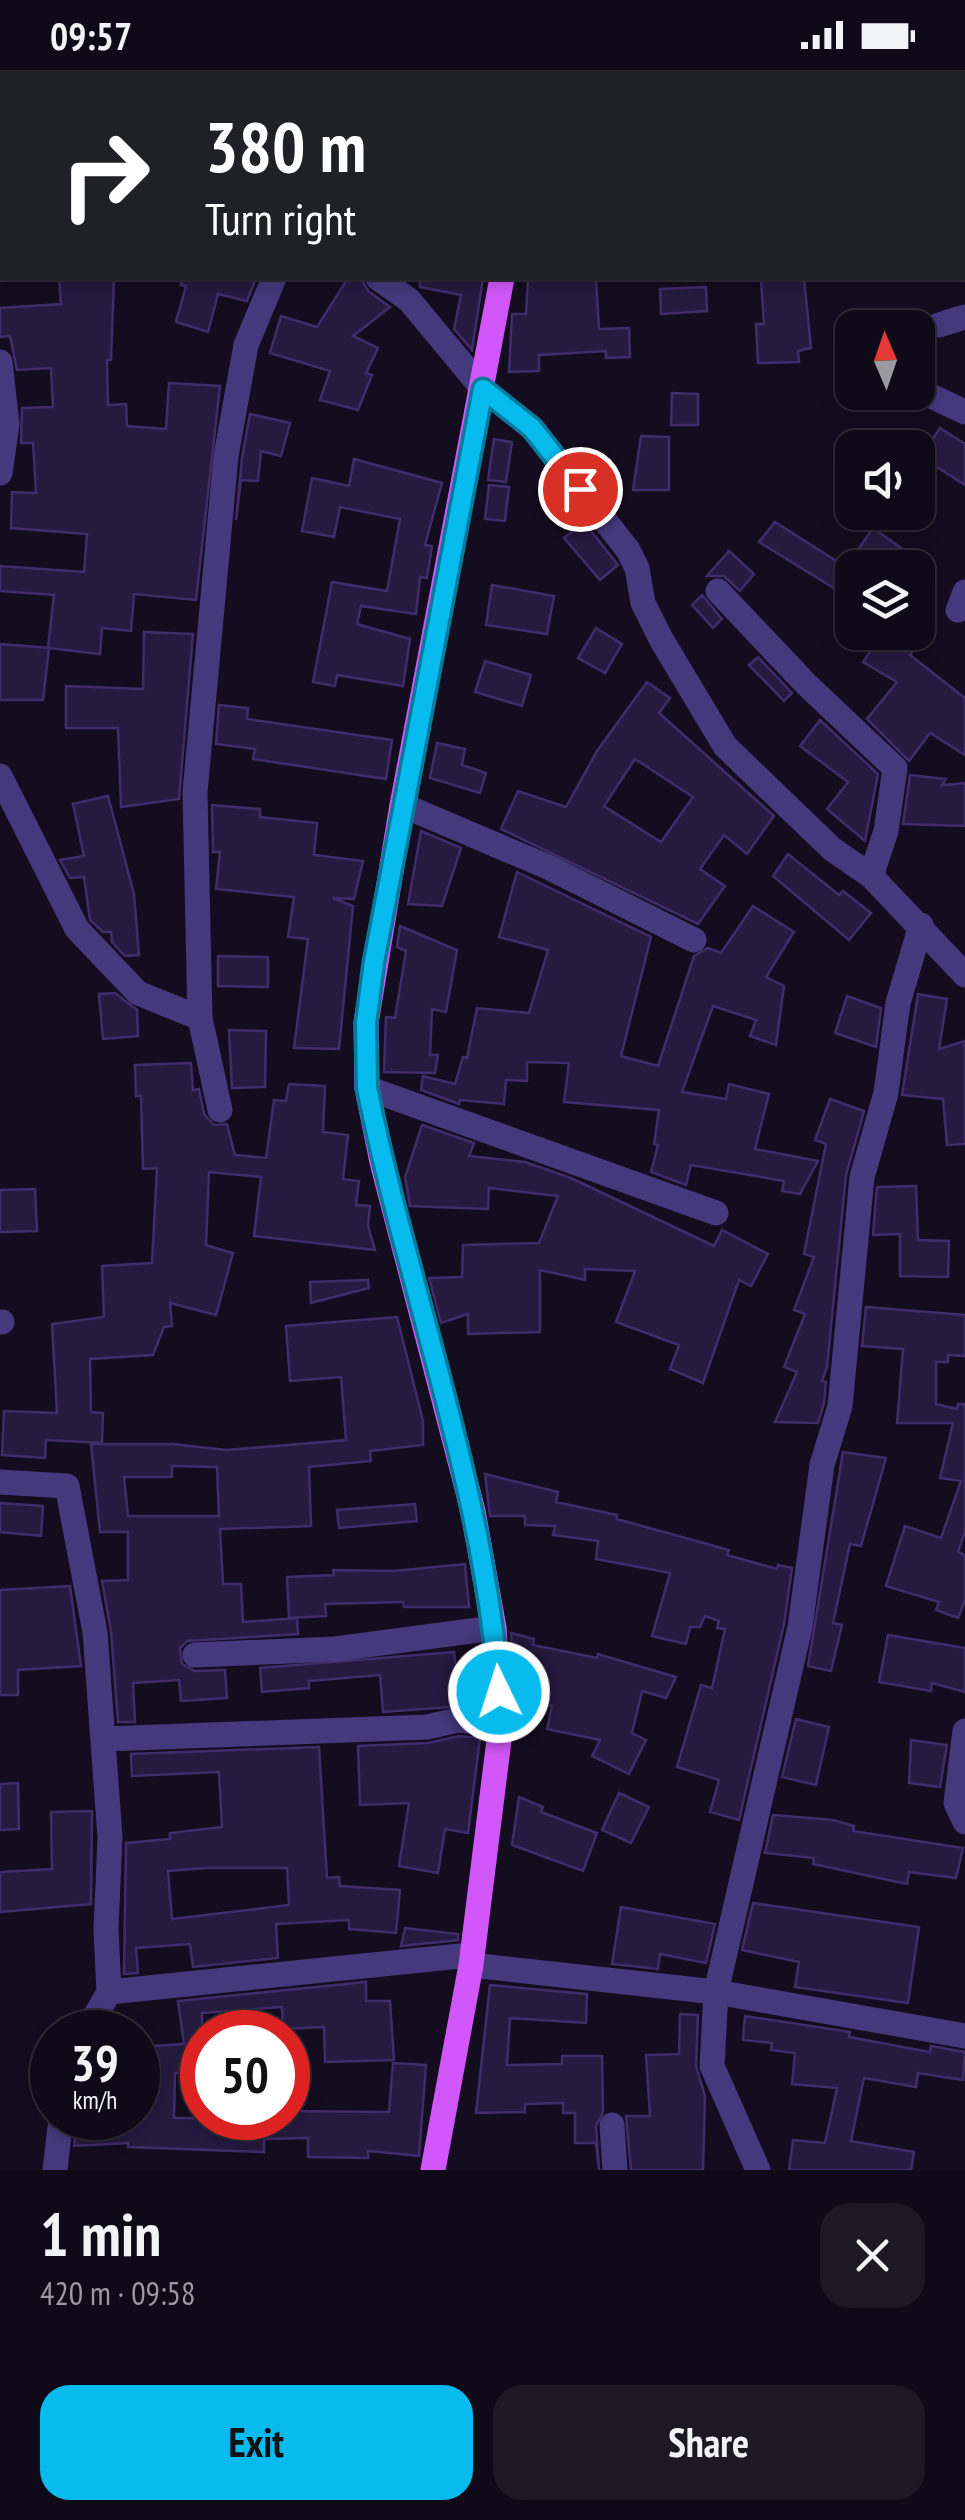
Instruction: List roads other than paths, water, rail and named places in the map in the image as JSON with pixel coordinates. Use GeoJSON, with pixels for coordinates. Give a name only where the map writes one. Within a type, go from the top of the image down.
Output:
{"type":"FeatureCollection","features":[{"type":"Feature","properties":{"kind":"main road"},"geometry":{"type":"LineString","coordinates":[[434,2170],[471,1960],[501,1724],[494,1628],[473,1511],[367,1088],[366,1023],[402,805],[502,280]]}},
{"type":"Feature","properties":{"kind":"street"},"geometry":{"type":"LineString","coordinates":[[220,1110],[200,1018],[195,792],[226,456],[246,346],[273,280]]}},
{"type":"Feature","properties":{"kind":"street"},"geometry":{"type":"LineString","coordinates":[[381,280],[408,300],[483,389],[532,428],[628,550],[644,603],[661,639],[724,746],[832,848],[872,876],[965,974]]}},
{"type":"Feature","properties":{"kind":"street"},"geometry":{"type":"LineString","coordinates":[[939,325],[965,317]]}},
{"type":"Feature","properties":{"kind":"street"},"geometry":{"type":"LineString","coordinates":[[0,362],[6,424],[0,473]]}},
{"type":"Feature","properties":{"kind":"street"},"geometry":{"type":"LineString","coordinates":[[935,398],[965,412]]}},
{"type":"Feature","properties":{"kind":"street"},"geometry":{"type":"LineString","coordinates":[[718,591],[807,685],[896,768],[886,831],[872,876]]}},
{"type":"Feature","properties":{"kind":"street"},"geometry":{"type":"LineString","coordinates":[[0,776],[78,929],[138,993],[200,1018]]}},
{"type":"Feature","properties":{"kind":"street"},"geometry":{"type":"LineString","coordinates":[[402,805],[548,867],[694,940]]}},
{"type":"Feature","properties":{"kind":"street"},"geometry":{"type":"LineString","coordinates":[[758,2170],[712,2066],[716,1992],[800,1627],[822,1465],[840,1406],[862,1177],[886,1094],[898,1003],[921,924]]}},
{"type":"Feature","properties":{"kind":"street"},"geometry":{"type":"LineString","coordinates":[[367,1088],[716,1214]]}},
{"type":"Feature","properties":{"kind":"street"},"geometry":{"type":"LineString","coordinates":[[0,1482],[68,1486],[95,1632],[105,1740],[110,1838],[106,1929],[109,1992],[99,2010]]}},
{"type":"Feature","properties":{"kind":"street"},"geometry":{"type":"LineString","coordinates":[[195,1655],[334,1649],[494,1628]]}},
{"type":"Feature","properties":{"kind":"street"},"geometry":{"type":"LineString","coordinates":[[105,1740],[427,1727],[458,1720],[501,1724]]}},
{"type":"Feature","properties":{"kind":"street"},"geometry":{"type":"LineString","coordinates":[[965,1731],[956,1803],[965,1822]]}},
{"type":"Feature","properties":{"kind":"street"},"geometry":{"type":"LineString","coordinates":[[109,1992],[471,1960],[716,1992],[965,2036]]}},
{"type":"Feature","properties":{"kind":"street"},"geometry":{"type":"LineString","coordinates":[[612,2125],[615,2170]]}},
{"type":"Feature","properties":{"kind":"street"},"geometry":{"type":"LineString","coordinates":[[55,2170],[58,2140]]}}]}
